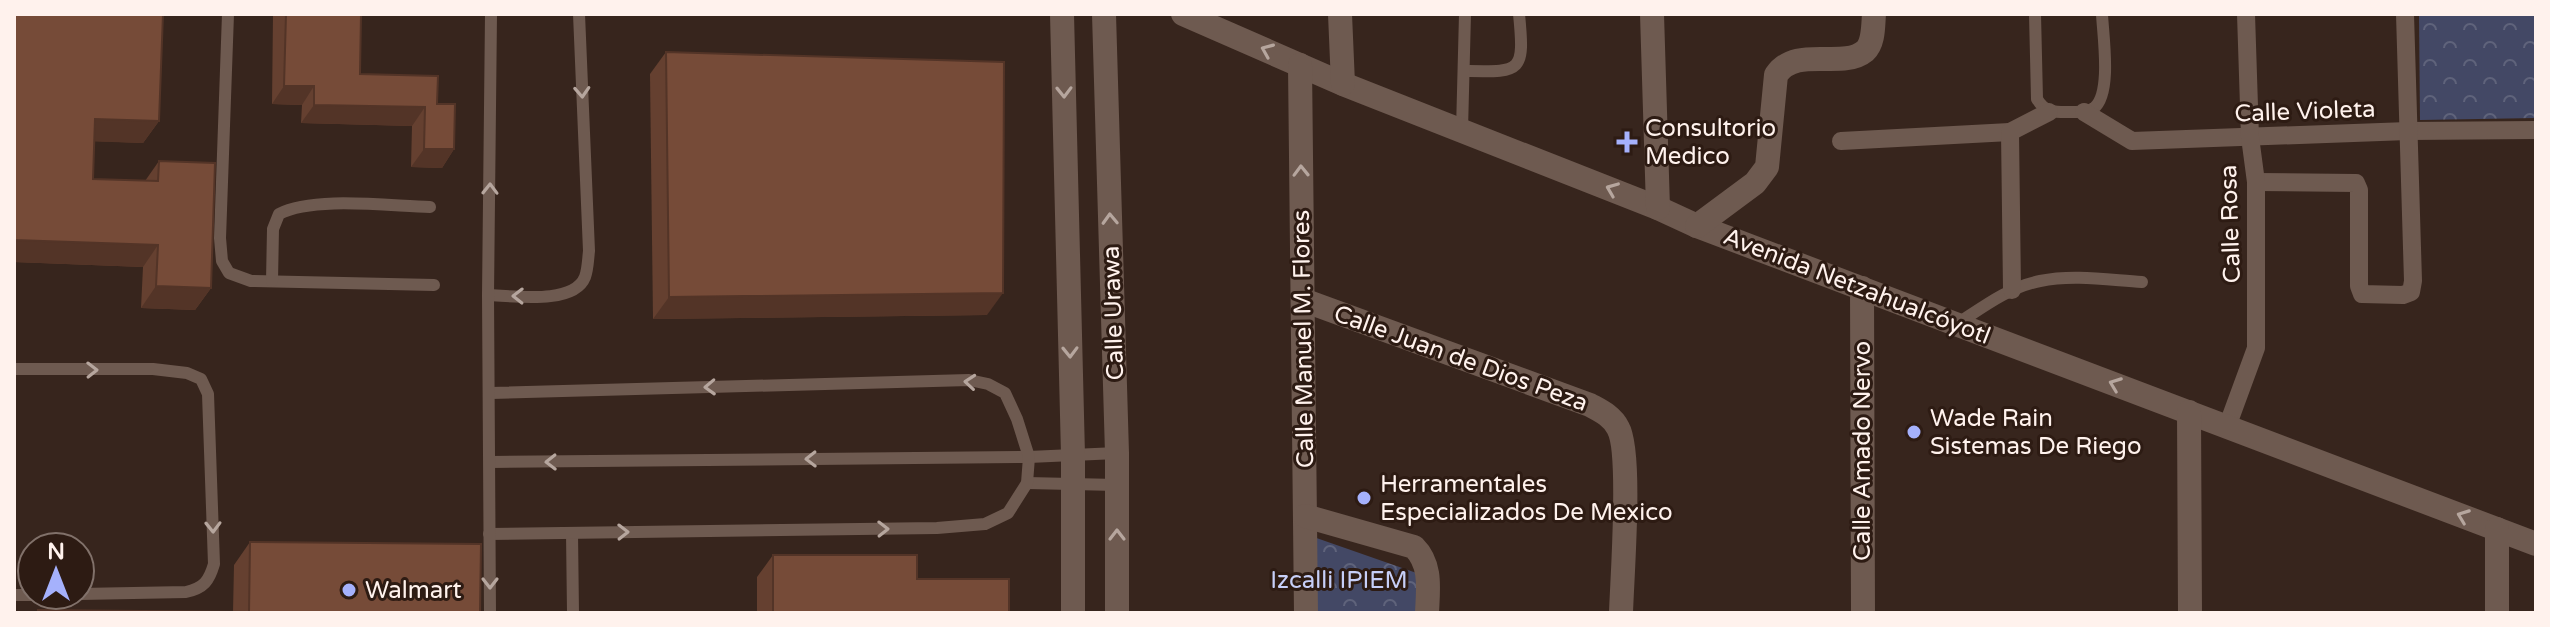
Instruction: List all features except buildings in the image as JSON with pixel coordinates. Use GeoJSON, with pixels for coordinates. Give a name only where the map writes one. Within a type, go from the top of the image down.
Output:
{"type":"FeatureCollection","features":[{"type":"Feature","properties":{"kind":"street","name":"Calle Urawa"},"geometry":{"type":"LineString","coordinates":[[1062,14],[1073,455],[1073,613]]}},
{"type":"Feature","properties":{"kind":"street","name":"Calle Urawa"},"geometry":{"type":"LineString","coordinates":[[1104,14],[1117,453],[1117,613]]}},
{"type":"Feature","properties":{"kind":"street","name":"Avenida Netzahualcóyotl"},"geometry":{"type":"LineString","coordinates":[[1183,14],[1343,84],[1697,226],[2536,544]]}},
{"type":"Feature","properties":{"kind":"street"},"geometry":{"type":"LineString","coordinates":[[1340,14],[1343,84]]}},
{"type":"Feature","properties":{"kind":"street"},"geometry":{"type":"LineString","coordinates":[[1652,14],[1658,208]]}},
{"type":"Feature","properties":{"kind":"street"},"geometry":{"type":"LineString","coordinates":[[1697,226],[1755,183],[1767,167],[1776,75],[1781,67],[1796,61],[1850,56],[1865,51],[1871,41],[1874,14]]}},
{"type":"Feature","properties":{"kind":"street","name":"Calle Rosa"},"geometry":{"type":"LineString","coordinates":[[2227,427],[2256,348],[2256,182],[2250,137],[2246,14]]}},
{"type":"Feature","properties":{"kind":"street"},"geometry":{"type":"LineString","coordinates":[[2256,182],[2356,183],[2359,190],[2359,286],[2362,294],[2403,295],[2411,292],[2405,14]]}},
{"type":"Feature","properties":{"kind":"street","name":"Calle Manuel M. Flores"},"geometry":{"type":"LineString","coordinates":[[1300,65],[1306,613]]}},
{"type":"Feature","properties":{"kind":"street"},"geometry":{"type":"LineString","coordinates":[[1841,141],[2010,132],[2049,112]]}},
{"type":"Feature","properties":{"kind":"street","name":"Calle Violeta"},"geometry":{"type":"LineString","coordinates":[[2084,112],[2132,141],[2408,131],[2536,130]]}},
{"type":"Feature","properties":{"kind":"street"},"geometry":{"type":"LineString","coordinates":[[2010,132],[2012,290]]}},
{"type":"Feature","properties":{"kind":"street","name":"Calle Amado Nervo"},"geometry":{"type":"LineString","coordinates":[[1862,288],[1863,613]]}},
{"type":"Feature","properties":{"kind":"street","name":"Calle Juan de Dios Peza"},"geometry":{"type":"LineString","coordinates":[[1303,300],[1590,405],[1610,416],[1620,430],[1625,468],[1621,613]]}},
{"type":"Feature","properties":{"kind":"street"},"geometry":{"type":"LineString","coordinates":[[2189,412],[2190,613]]}},
{"type":"Feature","properties":{"kind":"street"},"geometry":{"type":"LineString","coordinates":[[1305,516],[1414,547],[1424,557],[1428,577],[1427,613]]}},
{"type":"Feature","properties":{"kind":"street"},"geometry":{"type":"LineString","coordinates":[[2497,529],[2497,613]]}},
{"type":"Feature","properties":{"kind":"lane"},"geometry":{"type":"LineString","coordinates":[[228,14],[220,238],[222,261],[229,273],[251,281],[434,285]]}},
{"type":"Feature","properties":{"kind":"lane"},"geometry":{"type":"LineString","coordinates":[[490,613],[488,295],[491,14]]}},
{"type":"Feature","properties":{"kind":"lane"},"geometry":{"type":"LineString","coordinates":[[488,295],[558,296],[576,289],[585,278],[589,251],[579,14]]}},
{"type":"Feature","properties":{"kind":"lane"},"geometry":{"type":"LineString","coordinates":[[1462,130],[1465,14]]}},
{"type":"Feature","properties":{"kind":"lane"},"geometry":{"type":"LineString","coordinates":[[1464,71],[1505,72],[1517,67],[1521,60],[1519,14]]}},
{"type":"Feature","properties":{"kind":"lane"},"geometry":{"type":"LineString","coordinates":[[2035,14],[2037,99],[2049,112],[2093,110],[2103,97],[2102,14]]}},
{"type":"Feature","properties":{"kind":"lane"},"geometry":{"type":"LineString","coordinates":[[272,281],[273,229],[279,214],[291,208],[311,204],[430,207]]}},
{"type":"Feature","properties":{"kind":"lane"},"geometry":{"type":"LineString","coordinates":[[1957,324],[2012,290],[2041,281],[2066,278],[2142,282]]}},
{"type":"Feature","properties":{"kind":"lane"},"geometry":{"type":"LineString","coordinates":[[14,369],[153,369],[187,373],[201,379],[208,394],[214,564],[209,580],[199,589],[186,592],[96,594]]}},
{"type":"Feature","properties":{"kind":"lane"},"geometry":{"type":"LineString","coordinates":[[489,534],[960,527],[985,524],[1008,513],[1027,483],[1029,457],[1005,393],[988,384],[969,380],[491,393]]}},
{"type":"Feature","properties":{"kind":"lane"},"geometry":{"type":"LineString","coordinates":[[491,462],[1029,457],[1117,453]]}},
{"type":"Feature","properties":{"kind":"lane"},"geometry":{"type":"LineString","coordinates":[[1027,483],[1117,485]]}},
{"type":"Feature","properties":{"kind":"lane"},"geometry":{"type":"LineString","coordinates":[[572,533],[573,613]]}},
{"type":"Feature","properties":{"kind":"green space"},"geometry":{"type":"Polygon","coordinates":[[[2419,14],[2536,14],[2536,118],[2420,120],[2419,14]]]}},
{"type":"Feature","properties":{"kind":"green space","name":"Izcalli IPIEM"},"geometry":{"type":"Polygon","coordinates":[[[1305,534],[1428,577],[1427,613],[1306,613],[1305,534]]]}},
{"type":"Feature","properties":{"kind":"place","name":"Consultorio Medico"},"geometry":{"type":"Point","coordinates":[1627,142]}},
{"type":"Feature","properties":{"kind":"place","name":"Wade Rain Sistemas De Riego"},"geometry":{"type":"Point","coordinates":[1914,432]}},
{"type":"Feature","properties":{"kind":"place","name":"Herramentales Especializados De Mexico"},"geometry":{"type":"Point","coordinates":[1364,498]}},
{"type":"Feature","properties":{"kind":"place","name":"Walmart"},"geometry":{"type":"Point","coordinates":[349,590]}}]}
